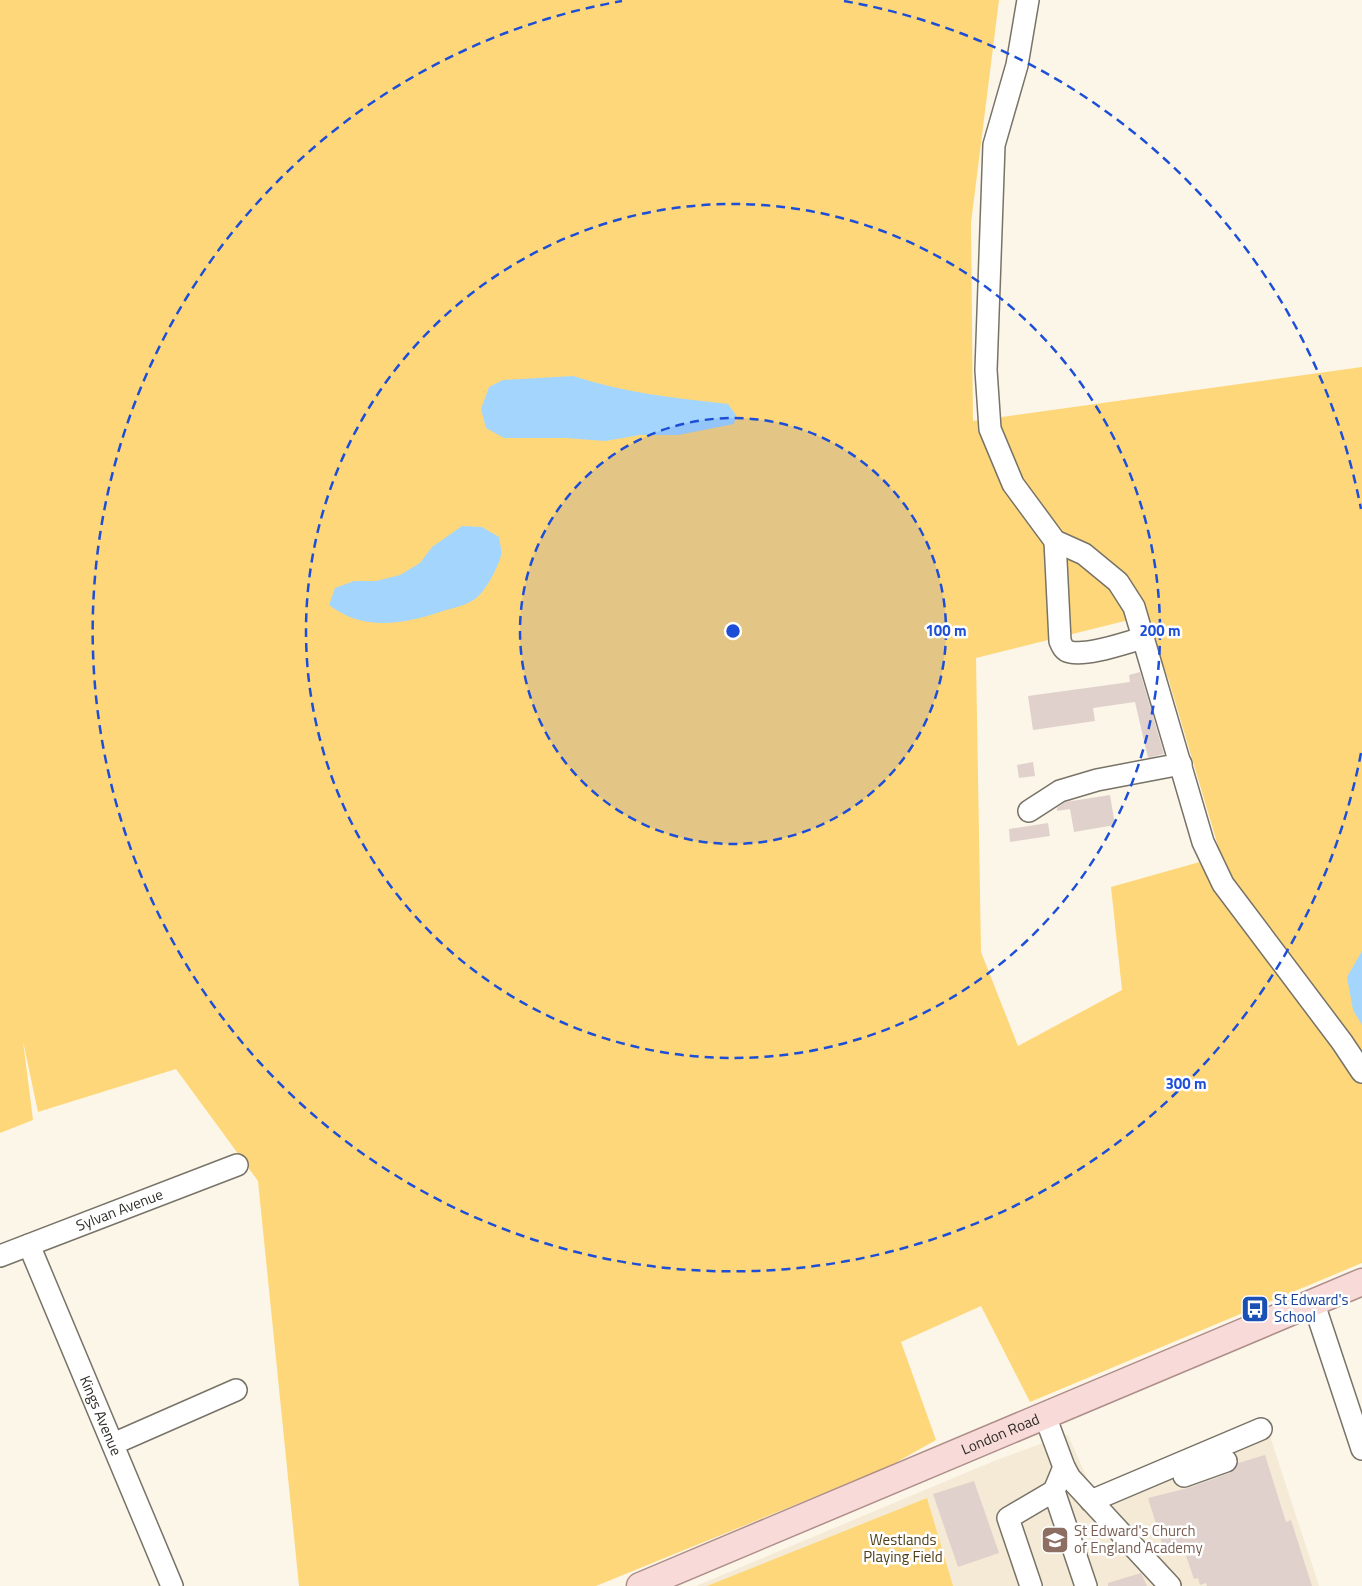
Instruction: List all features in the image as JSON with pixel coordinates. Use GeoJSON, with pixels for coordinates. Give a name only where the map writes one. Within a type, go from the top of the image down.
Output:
{"type":"FeatureCollection","features":[{"type":"Feature","properties":{"kind":"main road","name":"London Road"},"geometry":{"type":"LineString","coordinates":[[640,1586],[1313,1301],[1362,1282]]}},
{"type":"Feature","properties":{"kind":"street"},"geometry":{"type":"LineString","coordinates":[[1028,0],[1017,65],[994,144],[986,370],[990,430],[1013,484],[1055,541],[1084,554],[1118,582],[1134,607],[1203,842],[1223,884],[1342,1042],[1362,1072]]}},
{"type":"Feature","properties":{"kind":"street"},"geometry":{"type":"LineString","coordinates":[[1055,541],[1060,641],[1063,648],[1070,652],[1090,651],[1143,638]]}},
{"type":"Feature","properties":{"kind":"street"},"geometry":{"type":"LineString","coordinates":[[1029,811],[1060,791],[1097,780],[1181,764]]}},
{"type":"Feature","properties":{"kind":"street","name":"Sylvan Avenue"},"geometry":{"type":"LineString","coordinates":[[0,1256],[237,1164]]}},
{"type":"Feature","properties":{"kind":"street","name":"Kings Avenue"},"geometry":{"type":"LineString","coordinates":[[29,1245],[172,1586]]}},
{"type":"Feature","properties":{"kind":"street"},"geometry":{"type":"LineString","coordinates":[[1313,1301],[1362,1449]]}},
{"type":"Feature","properties":{"kind":"street"},"geometry":{"type":"LineString","coordinates":[[113,1444],[236,1390]]}},
{"type":"Feature","properties":{"kind":"street"},"geometry":{"type":"LineString","coordinates":[[1045,1416],[1070,1478],[1170,1586]]}},
{"type":"Feature","properties":{"kind":"street"},"geometry":{"type":"LineString","coordinates":[[1094,1504],[1261,1429]]}},
{"type":"Feature","properties":{"kind":"street"},"geometry":{"type":"LineString","coordinates":[[1094,1504],[1226,1461]]}},
{"type":"Feature","properties":{"kind":"street"},"geometry":{"type":"LineString","coordinates":[[1030,1586],[1008,1518],[1054,1491],[1064,1467]]}},
{"type":"Feature","properties":{"kind":"street"},"geometry":{"type":"LineString","coordinates":[[1054,1491],[1086,1586]]}},
{"type":"Feature","properties":{"kind":"shaded area","name":"St Edward's Church of England Academy"},"geometry":{"type":"Polygon","coordinates":[[[1265,1421],[1319,1586],[696,1586],[994,1461],[1059,1437],[1068,1435],[1090,1485],[1096,1493],[1265,1421]]]}},
{"type":"Feature","properties":{"kind":"green space"},"geometry":{"type":"Polygon","coordinates":[[[0,0],[999,0],[971,223],[973,421],[1362,367],[1362,1263],[1030,1402],[981,1306],[901,1342],[936,1440],[888,1467],[596,1586],[299,1586],[258,1181],[176,1069],[38,1112],[23,1041],[33,1120],[0,1133],[0,0]],[[1145,616],[976,658],[981,952],[1018,1046],[1122,990],[1111,887],[1221,856],[1169,681],[1145,616]]]}},
{"type":"Feature","properties":{"kind":"green space","name":"Westlands Playing Field"},"geometry":{"type":"Polygon","coordinates":[[[927,1498],[953,1586],[707,1586],[927,1498]]]}},
{"type":"Feature","properties":{"kind":"water"},"geometry":{"type":"Polygon","coordinates":[[[573,376],[631,391],[728,404],[736,415],[734,424],[678,435],[640,435],[605,441],[566,438],[504,438],[486,428],[481,409],[489,387],[503,380],[573,376]]]}},
{"type":"Feature","properties":{"kind":"water"},"geometry":{"type":"Polygon","coordinates":[[[462,526],[482,527],[499,537],[501,547],[501,556],[491,579],[483,591],[472,601],[428,616],[384,623],[356,619],[342,614],[329,605],[335,588],[354,581],[376,581],[400,575],[420,563],[432,547],[462,526]]]}},
{"type":"Feature","properties":{"kind":"water"},"geometry":{"type":"Polygon","coordinates":[[[1362,951],[1362,1025],[1353,1010],[1347,977],[1362,951]]]}},
{"type":"Feature","properties":{"kind":"building"},"geometry":{"type":"Polygon","coordinates":[[[1140,672],[1164,754],[1148,758],[1135,702],[1093,708],[1095,721],[1033,730],[1028,696],[1130,682],[1129,675],[1140,672]]]}},
{"type":"Feature","properties":{"kind":"building"},"geometry":{"type":"Polygon","coordinates":[[[1033,762],[1035,776],[1019,778],[1017,765],[1033,762]]]}},
{"type":"Feature","properties":{"kind":"building"},"geometry":{"type":"Polygon","coordinates":[[[1110,795],[1115,825],[1074,832],[1070,809],[1057,811],[1057,808],[1065,802],[1110,795]]]}},
{"type":"Feature","properties":{"kind":"building"},"geometry":{"type":"Polygon","coordinates":[[[1048,823],[1050,836],[1010,842],[1009,829],[1048,823]]]}},
{"type":"Feature","properties":{"kind":"building"},"geometry":{"type":"Polygon","coordinates":[[[1265,1455],[1286,1522],[1291,1520],[1312,1586],[1207,1586],[1206,1583],[1200,1585],[1198,1578],[1194,1579],[1184,1550],[1166,1556],[1148,1498],[1188,1488],[1230,1473],[1238,1463],[1265,1455]]]}},
{"type":"Feature","properties":{"kind":"building"},"geometry":{"type":"Polygon","coordinates":[[[974,1481],[999,1553],[958,1567],[933,1494],[974,1481]]]}},
{"type":"Feature","properties":{"kind":"building"},"geometry":{"type":"Polygon","coordinates":[[[1141,1573],[1147,1586],[1108,1586],[1108,1583],[1141,1573]]]}},
{"type":"Feature","properties":{"kind":"place","name":"St Edward's School"},"geometry":{"type":"Point","coordinates":[1255,1309]}},
{"type":"Feature","properties":{"kind":"place","name":"St Edward's Church of England Academy"},"geometry":{"type":"Point","coordinates":[1055,1540]}}]}
